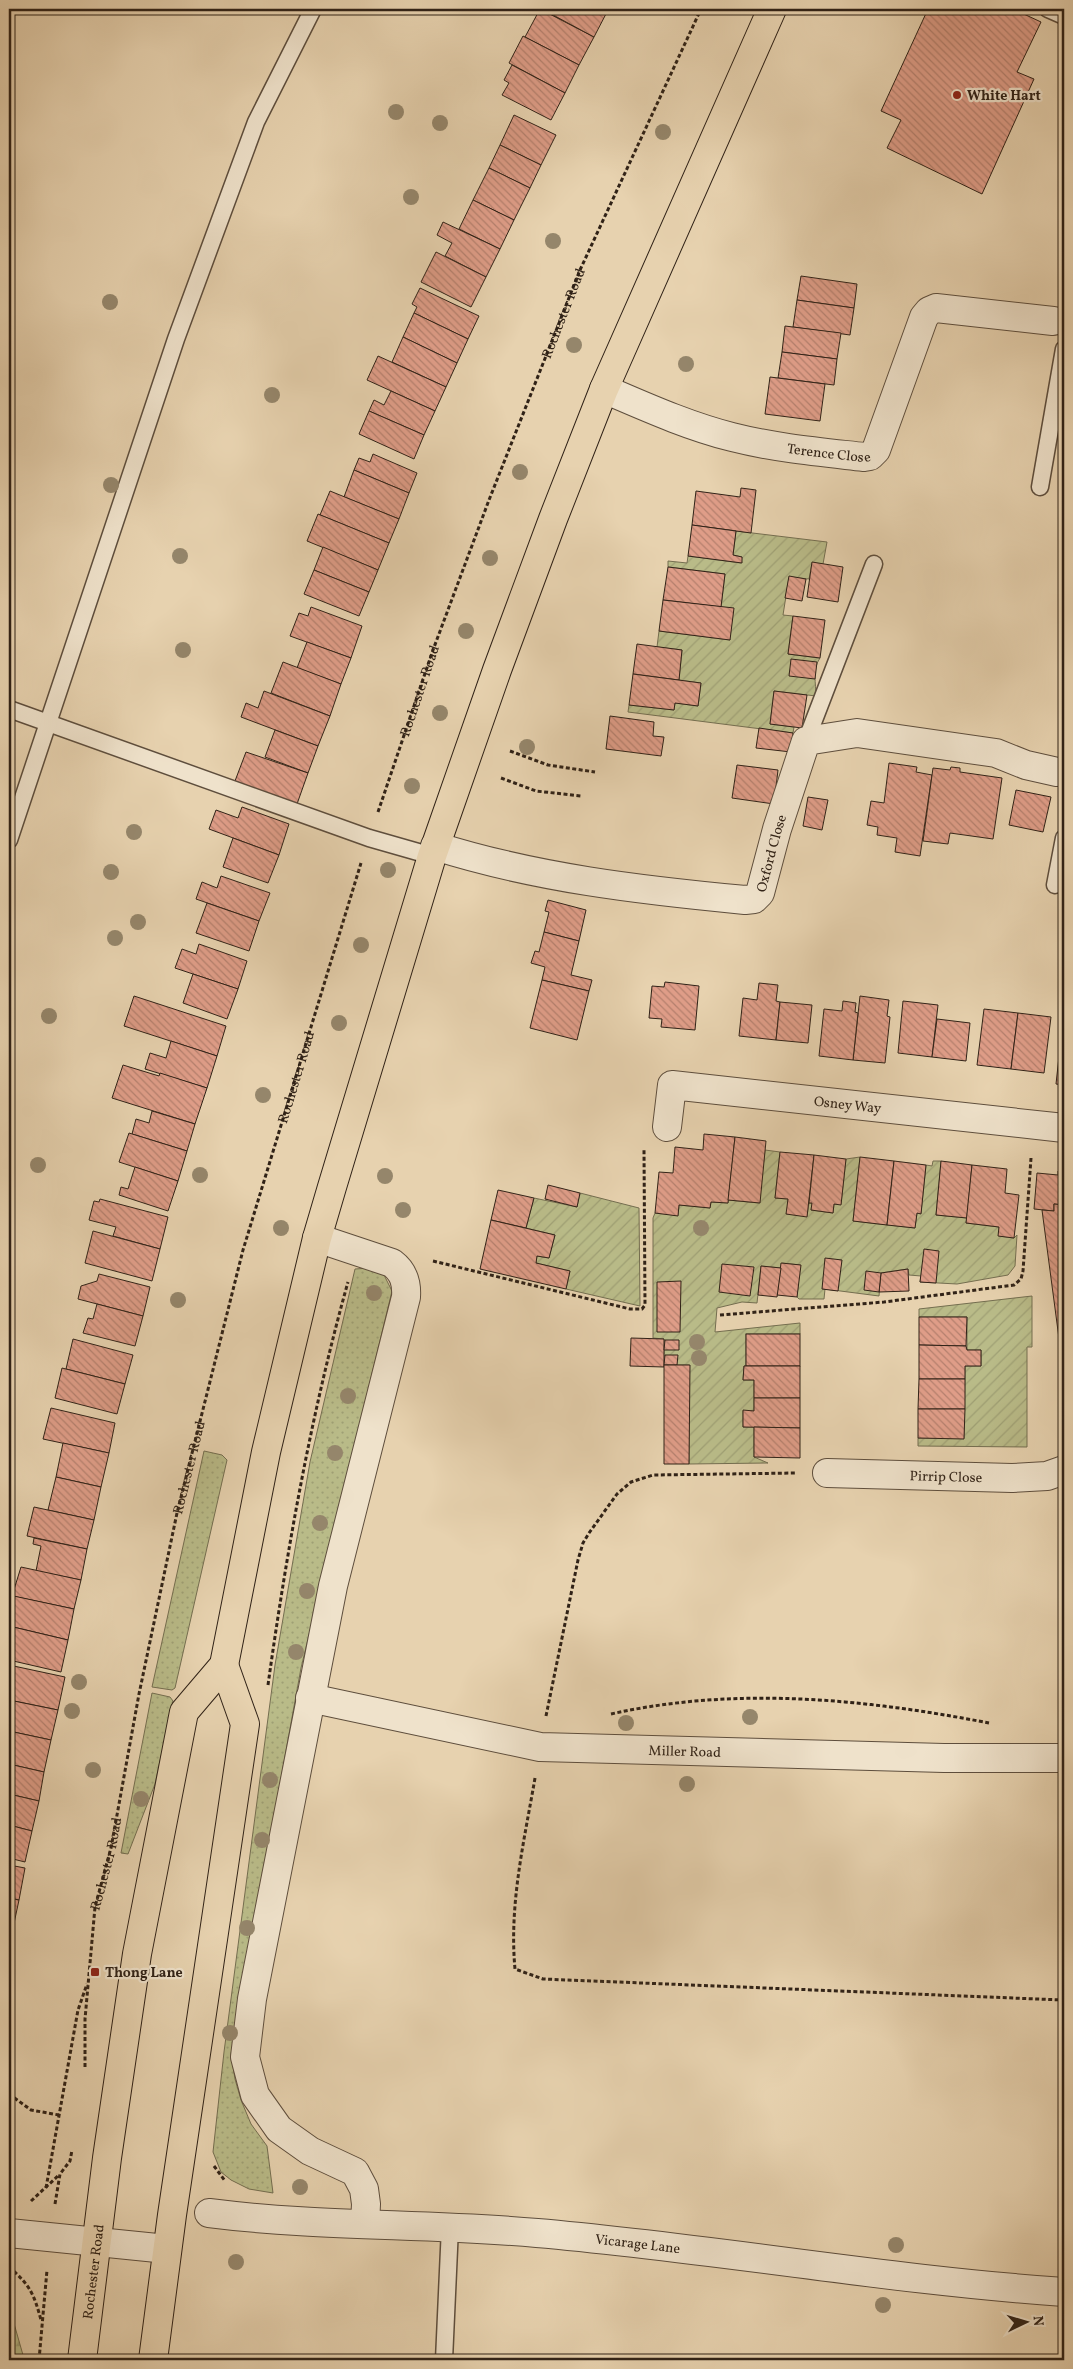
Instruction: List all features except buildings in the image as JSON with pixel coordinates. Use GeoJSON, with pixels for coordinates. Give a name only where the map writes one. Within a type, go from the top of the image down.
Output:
{"type":"FeatureCollection","features":[{"type":"Feature","properties":{"kind":"main road","name":"Rochester Road"},"geometry":{"type":"LineString","coordinates":[[82,2360],[96,2242],[137,1954],[184,1712],[224,1666],[266,1452],[317,1238],[433,851],[500,661],[604,388],[772,9]]}},
{"type":"Feature","properties":{"kind":"main road"},"geometry":{"type":"LineString","coordinates":[[153,2360],[167,2249],[245,1724],[224,1666]]}},
{"type":"Feature","properties":{"kind":"street","name":"Terence Close"},"geometry":{"type":"LineString","coordinates":[[604,388],[690,424],[733,438],[790,448],[864,457],[870,456],[876,450],[924,317],[928,311],[936,308],[958,310],[1059,324]]}},
{"type":"Feature","properties":{"kind":"street"},"geometry":{"type":"LineString","coordinates":[[806,742],[857,733],[996,753],[1026,765],[1057,772]]}},
{"type":"Feature","properties":{"kind":"street","name":"Oxford Close"},"geometry":{"type":"LineString","coordinates":[[433,851],[606,885],[745,900],[754,898],[760,893],[776,829],[806,742]]}},
{"type":"Feature","properties":{"kind":"street","name":"Osney Way"},"geometry":{"type":"LineString","coordinates":[[668,1127],[672,1085],[1064,1128]]}},
{"type":"Feature","properties":{"kind":"street"},"geometry":{"type":"LineString","coordinates":[[317,1238],[392,1263],[400,1270],[407,1288],[406,1304],[333,1586],[252,1999],[245,2057],[255,2095],[279,2129],[310,2151],[355,2172],[364,2189],[366,2204],[365,2224]]}},
{"type":"Feature","properties":{"kind":"street","name":"Pirrip Close"},"geometry":{"type":"LineString","coordinates":[[827,1473],[1012,1478],[1047,1476],[1064,1470]]}},
{"type":"Feature","properties":{"kind":"street","name":"Miller Road"},"geometry":{"type":"LineString","coordinates":[[310,1698],[540,1747],[944,1758],[1064,1758]]}},
{"type":"Feature","properties":{"kind":"street","name":"Vicarage Lane"},"geometry":{"type":"LineString","coordinates":[[210,2213],[365,2224],[536,2232],[921,2278],[1064,2292]]}},
{"type":"Feature","properties":{"kind":"street"},"geometry":{"type":"LineString","coordinates":[[9,2233],[167,2249]]}},
{"type":"Feature","properties":{"kind":"lane"},"geometry":{"type":"LineString","coordinates":[[9,840],[176,339],[256,122],[313,9]]}},
{"type":"Feature","properties":{"kind":"lane"},"geometry":{"type":"LineString","coordinates":[[1048,9],[1064,16]]}},
{"type":"Feature","properties":{"kind":"lane"},"geometry":{"type":"LineString","coordinates":[[1040,487],[1064,349]]}},
{"type":"Feature","properties":{"kind":"lane"},"geometry":{"type":"LineString","coordinates":[[806,742],[874,564]]}},
{"type":"Feature","properties":{"kind":"lane"},"geometry":{"type":"LineString","coordinates":[[9,709],[369,838],[433,851]]}},
{"type":"Feature","properties":{"kind":"lane"},"geometry":{"type":"LineString","coordinates":[[1055,885],[1064,838]]}},
{"type":"Feature","properties":{"kind":"lane"},"geometry":{"type":"LineString","coordinates":[[444,2360],[450,2227]]}},
{"type":"Feature","properties":{"kind":"path","name":"Rochester Road"},"geometry":{"type":"LineString","coordinates":[[85,2068],[85,2019],[95,1907],[110,1848],[177,1513],[243,1250],[369,838],[433,650],[489,500],[580,270],[701,9]]}},
{"type":"Feature","properties":{"kind":"path"},"geometry":{"type":"LineString","coordinates":[[510,751],[548,765],[595,772]]}},
{"type":"Feature","properties":{"kind":"path"},"geometry":{"type":"LineString","coordinates":[[501,778],[536,790],[581,796]]}},
{"type":"Feature","properties":{"kind":"path"},"geometry":{"type":"LineString","coordinates":[[720,1315],[884,1302],[1014,1285],[1020,1279],[1023,1271],[1027,1194],[1035,1124]]}},
{"type":"Feature","properties":{"kind":"path"},"geometry":{"type":"LineString","coordinates":[[427,1262],[436,1261],[630,1309],[642,1309],[645,1305],[644,1148]]}},
{"type":"Feature","properties":{"kind":"path"},"geometry":{"type":"LineString","coordinates":[[827,1473],[653,1475],[639,1478],[625,1487],[589,1532],[578,1560],[540,1747],[514,1898],[512,1938],[515,1969],[543,1979],[1064,1999]]}},
{"type":"Feature","properties":{"kind":"path"},"geometry":{"type":"LineString","coordinates":[[605,1715],[638,1708],[705,1700],[768,1698],[883,1705],[991,1723]]}},
{"type":"Feature","properties":{"kind":"path"},"geometry":{"type":"LineString","coordinates":[[46,2188],[78,2010],[89,1976]]}},
{"type":"Feature","properties":{"kind":"path"},"geometry":{"type":"LineString","coordinates":[[9,2094],[31,2110],[59,2116]]}},
{"type":"Feature","properties":{"kind":"path"},"geometry":{"type":"LineString","coordinates":[[24,2205],[60,2174],[70,2161],[74,2143]]}},
{"type":"Feature","properties":{"kind":"path"},"geometry":{"type":"LineString","coordinates":[[57,2190],[60,2174]]}},
{"type":"Feature","properties":{"kind":"path"},"geometry":{"type":"LineString","coordinates":[[9,2267],[25,2280],[33,2292],[42,2323]]}},
{"type":"Feature","properties":{"kind":"path"},"geometry":{"type":"LineString","coordinates":[[38,2360],[45,2293]]}},
{"type":"Feature","properties":{"kind":"green space"},"geometry":{"type":"Polygon","coordinates":[[[736,531],[827,542],[823,564],[812,563],[809,579],[789,577],[783,615],[793,616],[788,654],[820,658],[815,672],[816,696],[774,691],[770,724],[794,727],[793,733],[628,712],[629,705],[674,710],[675,703],[698,706],[701,683],[679,680],[682,650],[657,647],[659,631],[730,640],[721,607],[725,574],[668,567],[668,561],[687,563],[688,556],[741,563],[742,557],[733,555],[736,531]]]}},
{"type":"Feature","properties":{"kind":"green space"},"geometry":{"type":"Polygon","coordinates":[[[765,1150],[780,1152],[775,1198],[788,1199],[787,1214],[807,1216],[809,1203],[812,1203],[811,1210],[833,1213],[834,1204],[841,1204],[846,1159],[860,1157],[853,1221],[915,1228],[917,1213],[921,1213],[926,1165],[932,1166],[933,1161],[941,1161],[936,1215],[967,1218],[966,1223],[999,1227],[999,1236],[1014,1238],[1017,1235],[1015,1266],[1008,1275],[957,1284],[920,1282],[921,1276],[909,1275],[908,1269],[881,1273],[879,1296],[825,1289],[824,1299],[799,1299],[797,1297],[800,1265],[782,1263],[781,1268],[761,1266],[757,1303],[742,1302],[717,1308],[715,1332],[800,1323],[800,1334],[746,1334],[746,1366],[744,1366],[743,1380],[754,1380],[754,1411],[743,1411],[743,1427],[754,1427],[754,1457],[768,1463],[689,1464],[689,1365],[664,1365],[664,1339],[653,1338],[653,1218],[655,1213],[678,1215],[679,1205],[710,1208],[711,1202],[728,1203],[728,1200],[759,1203],[765,1150]]]}},
{"type":"Feature","properties":{"kind":"green space"},"geometry":{"type":"Polygon","coordinates":[[[580,1193],[639,1208],[640,1306],[566,1289],[570,1271],[536,1263],[537,1256],[549,1258],[555,1235],[526,1228],[534,1198],[577,1207],[580,1193]]]}},
{"type":"Feature","properties":{"kind":"green space"},"geometry":{"type":"Polygon","coordinates":[[[370,1268],[384,1275],[392,1291],[301,1668],[231,2054],[241,2100],[251,2124],[267,2146],[273,2193],[249,2189],[231,2180],[221,2172],[213,2152],[224,2052],[275,1665],[310,1462],[355,1269],[370,1268]]]}},
{"type":"Feature","properties":{"kind":"green space"},"geometry":{"type":"Polygon","coordinates":[[[1032,1296],[1032,1347],[1027,1347],[1027,1447],[918,1446],[918,1438],[964,1438],[965,1366],[981,1366],[981,1350],[967,1350],[967,1317],[919,1317],[919,1309],[1032,1296]]]}},
{"type":"Feature","properties":{"kind":"green space"},"geometry":{"type":"Polygon","coordinates":[[[204,1451],[222,1455],[227,1460],[175,1688],[172,1690],[152,1687],[204,1451]]]}},
{"type":"Feature","properties":{"kind":"green space"},"geometry":{"type":"Polygon","coordinates":[[[152,1693],[170,1697],[173,1701],[155,1784],[128,1854],[121,1853],[152,1693]]]}},
{"type":"Feature","properties":{"kind":"green space"},"geometry":{"type":"Polygon","coordinates":[[[9,2306],[23,2355],[23,2360],[9,2360],[9,2306]]]}},
{"type":"Feature","properties":{"kind":"place","name":"White Hart"},"geometry":{"type":"Point","coordinates":[957,95]}},
{"type":"Feature","properties":{"kind":"place","name":"Thong Lane"},"geometry":{"type":"Point","coordinates":[95,1972]}}]}
